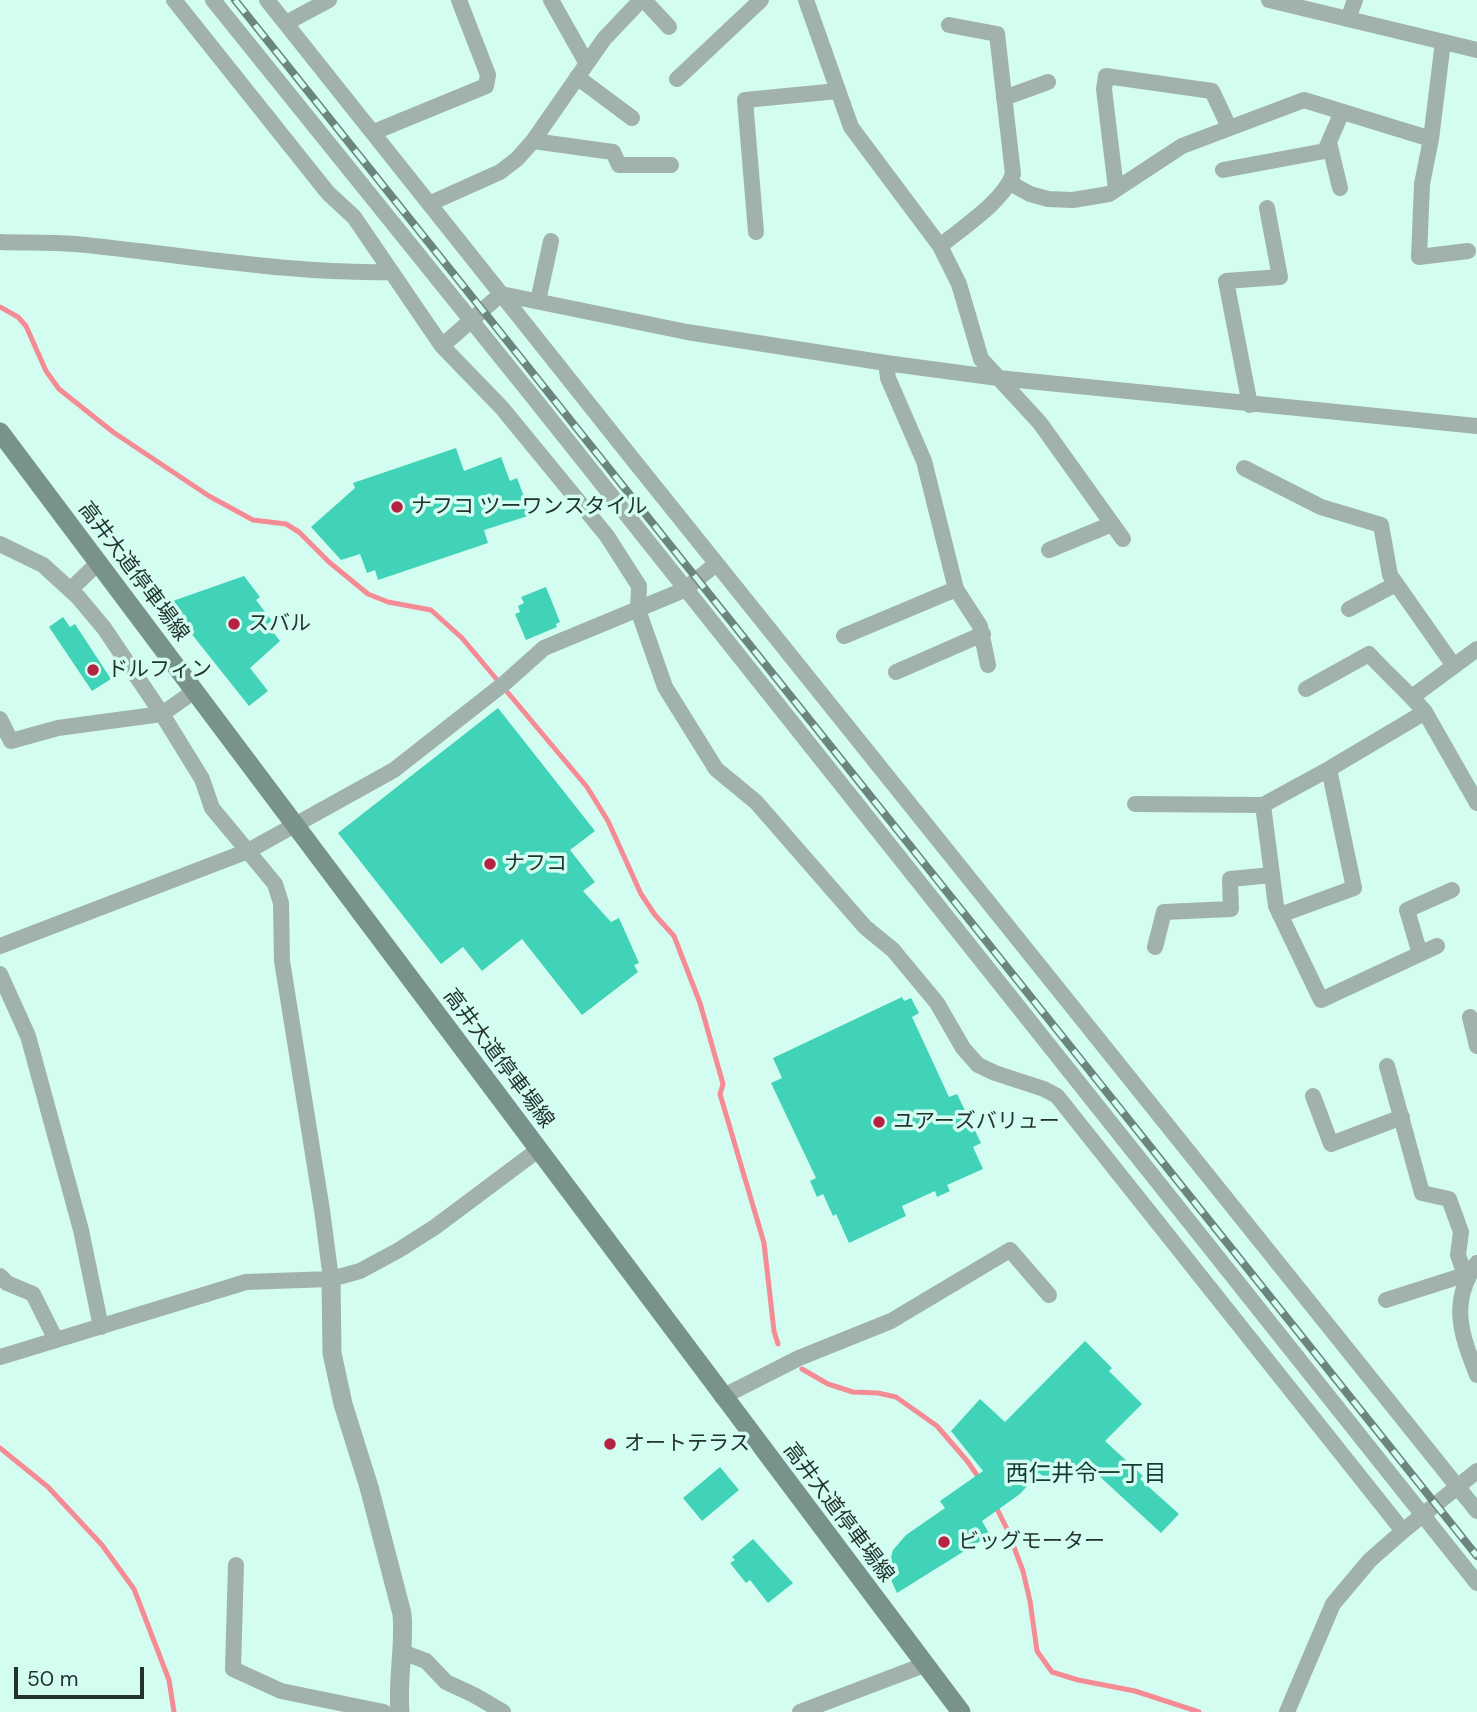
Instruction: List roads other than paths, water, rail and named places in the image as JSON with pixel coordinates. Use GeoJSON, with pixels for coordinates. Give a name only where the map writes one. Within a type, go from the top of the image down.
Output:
{"type":"FeatureCollection","features":[{"type":"Feature","properties":{"kind":"main road","name":"高井大道停車場線"},"geometry":{"type":"LineString","coordinates":[[0,432],[961,1712]]}},
{"type":"Feature","properties":{"kind":"street"},"geometry":{"type":"LineString","coordinates":[[174,0],[328,193],[354,217],[442,346],[502,408],[607,536],[639,586],[638,610],[665,687],[716,769],[756,802],[864,927],[893,950],[937,1003],[963,1048],[978,1065],[1057,1096],[1403,1531]]}},
{"type":"Feature","properties":{"kind":"street"},"geometry":{"type":"LineString","coordinates":[[213,0],[1477,1583]]}},
{"type":"Feature","properties":{"kind":"street"},"geometry":{"type":"LineString","coordinates":[[267,0],[1477,1511]]}},
{"type":"Feature","properties":{"kind":"street"},"geometry":{"type":"LineString","coordinates":[[286,23],[329,0]]}},
{"type":"Feature","properties":{"kind":"street"},"geometry":{"type":"LineString","coordinates":[[374,132],[486,86],[488,75],[459,0]]}},
{"type":"Feature","properties":{"kind":"street"},"geometry":{"type":"LineString","coordinates":[[551,0],[586,62]]}},
{"type":"Feature","properties":{"kind":"street"},"geometry":{"type":"LineString","coordinates":[[431,203],[500,172],[517,159],[533,141],[604,38],[642,0],[669,27]]}},
{"type":"Feature","properties":{"kind":"street"},"geometry":{"type":"LineString","coordinates":[[677,79],[761,0]]}},
{"type":"Feature","properties":{"kind":"street"},"geometry":{"type":"LineString","coordinates":[[806,0],[851,127],[940,246],[958,284],[981,359],[1040,423],[1123,539]]}},
{"type":"Feature","properties":{"kind":"street"},"geometry":{"type":"LineString","coordinates":[[1269,0],[1476,48]]}},
{"type":"Feature","properties":{"kind":"street"},"geometry":{"type":"LineString","coordinates":[[1348,19],[1356,0]]}},
{"type":"Feature","properties":{"kind":"street"},"geometry":{"type":"LineString","coordinates":[[940,246],[1002,194],[1013,174],[997,34],[949,25]]}},
{"type":"Feature","properties":{"kind":"street"},"geometry":{"type":"LineString","coordinates":[[1443,41],[1431,139],[1422,184],[1419,257],[1468,251]]}},
{"type":"Feature","properties":{"kind":"street"},"geometry":{"type":"LineString","coordinates":[[1116,189],[1104,89],[1105,76],[1212,91],[1229,127]]}},
{"type":"Feature","properties":{"kind":"street"},"geometry":{"type":"LineString","coordinates":[[577,77],[632,118]]}},
{"type":"Feature","properties":{"kind":"street"},"geometry":{"type":"LineString","coordinates":[[1004,98],[1048,82]]}},
{"type":"Feature","properties":{"kind":"street"},"geometry":{"type":"LineString","coordinates":[[756,232],[745,100],[838,91]]}},
{"type":"Feature","properties":{"kind":"street"},"geometry":{"type":"LineString","coordinates":[[1010,183],[1039,196],[1073,200],[1109,194],[1182,146],[1304,100],[1431,139]]}},
{"type":"Feature","properties":{"kind":"street"},"geometry":{"type":"LineString","coordinates":[[1223,170],[1325,150],[1342,111]]}},
{"type":"Feature","properties":{"kind":"street"},"geometry":{"type":"LineString","coordinates":[[533,141],[613,152],[619,165],[671,165]]}},
{"type":"Feature","properties":{"kind":"street"},"geometry":{"type":"LineString","coordinates":[[1329,142],[1340,188]]}},
{"type":"Feature","properties":{"kind":"street"},"geometry":{"type":"LineString","coordinates":[[1250,405],[1226,281],[1280,277],[1267,208]]}},
{"type":"Feature","properties":{"kind":"street"},"geometry":{"type":"LineString","coordinates":[[538,301],[551,241]]}},
{"type":"Feature","properties":{"kind":"street"},"geometry":{"type":"LineString","coordinates":[[0,243],[72,244],[194,259],[347,273],[391,272]]}},
{"type":"Feature","properties":{"kind":"street"},"geometry":{"type":"LineString","coordinates":[[442,346],[501,294]]}},
{"type":"Feature","properties":{"kind":"street"},"geometry":{"type":"LineString","coordinates":[[501,294],[687,332],[886,363],[1250,405],[1477,426]]}},
{"type":"Feature","properties":{"kind":"street"},"geometry":{"type":"LineString","coordinates":[[886,363],[888,378],[924,461],[956,589],[983,634],[988,665]]}},
{"type":"Feature","properties":{"kind":"street"},"geometry":{"type":"LineString","coordinates":[[1244,468],[1321,507],[1381,525],[1390,575],[1454,666]]}},
{"type":"Feature","properties":{"kind":"street"},"geometry":{"type":"LineString","coordinates":[[1049,550],[1112,524]]}},
{"type":"Feature","properties":{"kind":"street"},"geometry":{"type":"LineString","coordinates":[[0,544],[43,565],[71,589],[104,628],[163,714],[202,779],[212,808],[275,884],[281,903],[282,961],[331,1279],[332,1353],[343,1404],[369,1487],[402,1614],[400,1712]]}},
{"type":"Feature","properties":{"kind":"street"},"geometry":{"type":"LineString","coordinates":[[71,589],[98,563]]}},
{"type":"Feature","properties":{"kind":"street"},"geometry":{"type":"LineString","coordinates":[[0,946],[248,851],[394,770],[544,648],[684,590],[716,564]]}},
{"type":"Feature","properties":{"kind":"street"},"geometry":{"type":"LineString","coordinates":[[1349,610],[1395,584]]}},
{"type":"Feature","properties":{"kind":"street"},"geometry":{"type":"LineString","coordinates":[[844,636],[956,589]]}},
{"type":"Feature","properties":{"kind":"street"},"geometry":{"type":"LineString","coordinates":[[897,672],[983,634]]}},
{"type":"Feature","properties":{"kind":"street"},"geometry":{"type":"LineString","coordinates":[[1412,696],[1477,649]]}},
{"type":"Feature","properties":{"kind":"street"},"geometry":{"type":"LineString","coordinates":[[1306,689],[1369,654],[1425,712],[1477,803]]}},
{"type":"Feature","properties":{"kind":"street"},"geometry":{"type":"LineString","coordinates":[[0,719],[11,741],[58,728],[163,714],[193,692]]}},
{"type":"Feature","properties":{"kind":"street"},"geometry":{"type":"LineString","coordinates":[[1135,803],[1263,805],[1425,712]]}},
{"type":"Feature","properties":{"kind":"street"},"geometry":{"type":"LineString","coordinates":[[1280,915],[1354,888],[1329,769]]}},
{"type":"Feature","properties":{"kind":"street"},"geometry":{"type":"LineString","coordinates":[[1263,805],[1276,906],[1321,1000],[1437,946]]}},
{"type":"Feature","properties":{"kind":"street"},"geometry":{"type":"LineString","coordinates":[[1155,947],[1164,912],[1231,909],[1230,878],[1272,875]]}},
{"type":"Feature","properties":{"kind":"street"},"geometry":{"type":"LineString","coordinates":[[1420,954],[1407,911],[1452,890]]}},
{"type":"Feature","properties":{"kind":"street"},"geometry":{"type":"LineString","coordinates":[[0,974],[28,1036],[35,1060],[81,1230],[101,1327]]}},
{"type":"Feature","properties":{"kind":"street"},"geometry":{"type":"LineString","coordinates":[[1470,1017],[1477,1046]]}},
{"type":"Feature","properties":{"kind":"street"},"geometry":{"type":"LineString","coordinates":[[1387,1066],[1422,1193],[1449,1199],[1461,1231],[1458,1255],[1466,1278]]}},
{"type":"Feature","properties":{"kind":"street"},"geometry":{"type":"LineString","coordinates":[[1313,1096],[1331,1143],[1402,1116]]}},
{"type":"Feature","properties":{"kind":"street"},"geometry":{"type":"LineString","coordinates":[[0,1357],[246,1282],[331,1279],[360,1271],[435,1227],[538,1150]]}},
{"type":"Feature","properties":{"kind":"street"},"geometry":{"type":"LineString","coordinates":[[722,1397],[799,1358],[891,1321],[1010,1250],[1049,1295]]}},
{"type":"Feature","properties":{"kind":"street"},"geometry":{"type":"LineString","coordinates":[[1477,1263],[1466,1278],[1458,1311],[1468,1353],[1477,1374]]}},
{"type":"Feature","properties":{"kind":"street"},"geometry":{"type":"LineString","coordinates":[[0,1276],[6,1283],[33,1294],[56,1340]]}},
{"type":"Feature","properties":{"kind":"street"},"geometry":{"type":"LineString","coordinates":[[1386,1300],[1458,1277],[1466,1278]]}},
{"type":"Feature","properties":{"kind":"street"},"geometry":{"type":"LineString","coordinates":[[1287,1712],[1333,1604],[1370,1560],[1477,1471]]}},
{"type":"Feature","properties":{"kind":"street"},"geometry":{"type":"LineString","coordinates":[[236,1565],[233,1669],[281,1691],[384,1712]]}},
{"type":"Feature","properties":{"kind":"street"},"geometry":{"type":"LineString","coordinates":[[402,1652],[426,1661],[446,1682],[502,1712]]}},
{"type":"Feature","properties":{"kind":"street"},"geometry":{"type":"LineString","coordinates":[[800,1712],[924,1665]]}},
{"type":"Feature","properties":{"kind":"waterway"},"geometry":{"type":"LineString","coordinates":[[0,307],[18,317],[26,326],[46,371],[59,389],[113,432],[209,496],[253,520],[286,524],[299,532],[329,562],[368,594],[388,602],[431,610],[462,638],[587,787],[608,821],[641,894],[674,936],[700,1003],[723,1084],[720,1094],[764,1243],[774,1331],[778,1344]]}},
{"type":"Feature","properties":{"kind":"waterway"},"geometry":{"type":"LineString","coordinates":[[802,1369],[828,1384],[853,1392],[896,1397],[937,1426],[981,1481]]}},
{"type":"Feature","properties":{"kind":"waterway"},"geometry":{"type":"LineString","coordinates":[[0,1448],[48,1487],[102,1545],[134,1589],[169,1680],[174,1712]]}},
{"type":"Feature","properties":{"kind":"waterway"},"geometry":{"type":"LineString","coordinates":[[995,1505],[1023,1571],[1037,1651],[1052,1672],[1135,1691],[1199,1712]]}},
{"type":"Feature","properties":{"kind":"railway"},"geometry":{"type":"LineString","coordinates":[[235,0],[1477,1556]]}},
{"type":"Feature","properties":{"kind":"place","name":"ナフコ ツーワンスタイル"},"geometry":{"type":"Point","coordinates":[397,507]}},
{"type":"Feature","properties":{"kind":"place","name":"スバル"},"geometry":{"type":"Point","coordinates":[234,624]}},
{"type":"Feature","properties":{"kind":"place","name":"ドルフィン"},"geometry":{"type":"Point","coordinates":[93,670]}},
{"type":"Feature","properties":{"kind":"place","name":"ナフコ"},"geometry":{"type":"Point","coordinates":[490,864]}},
{"type":"Feature","properties":{"kind":"place","name":"ユアーズバリュー"},"geometry":{"type":"Point","coordinates":[879,1122]}},
{"type":"Feature","properties":{"kind":"place","name":"オートテラス"},"geometry":{"type":"Point","coordinates":[610,1444]}},
{"type":"Feature","properties":{"kind":"place","name":"ビッグモーター"},"geometry":{"type":"Point","coordinates":[944,1542]}},
{"type":"Feature","properties":{"kind":"district","name":"西仁井令一丁目"},"geometry":{"type":"Point","coordinates":[1086,1475]}}]}
